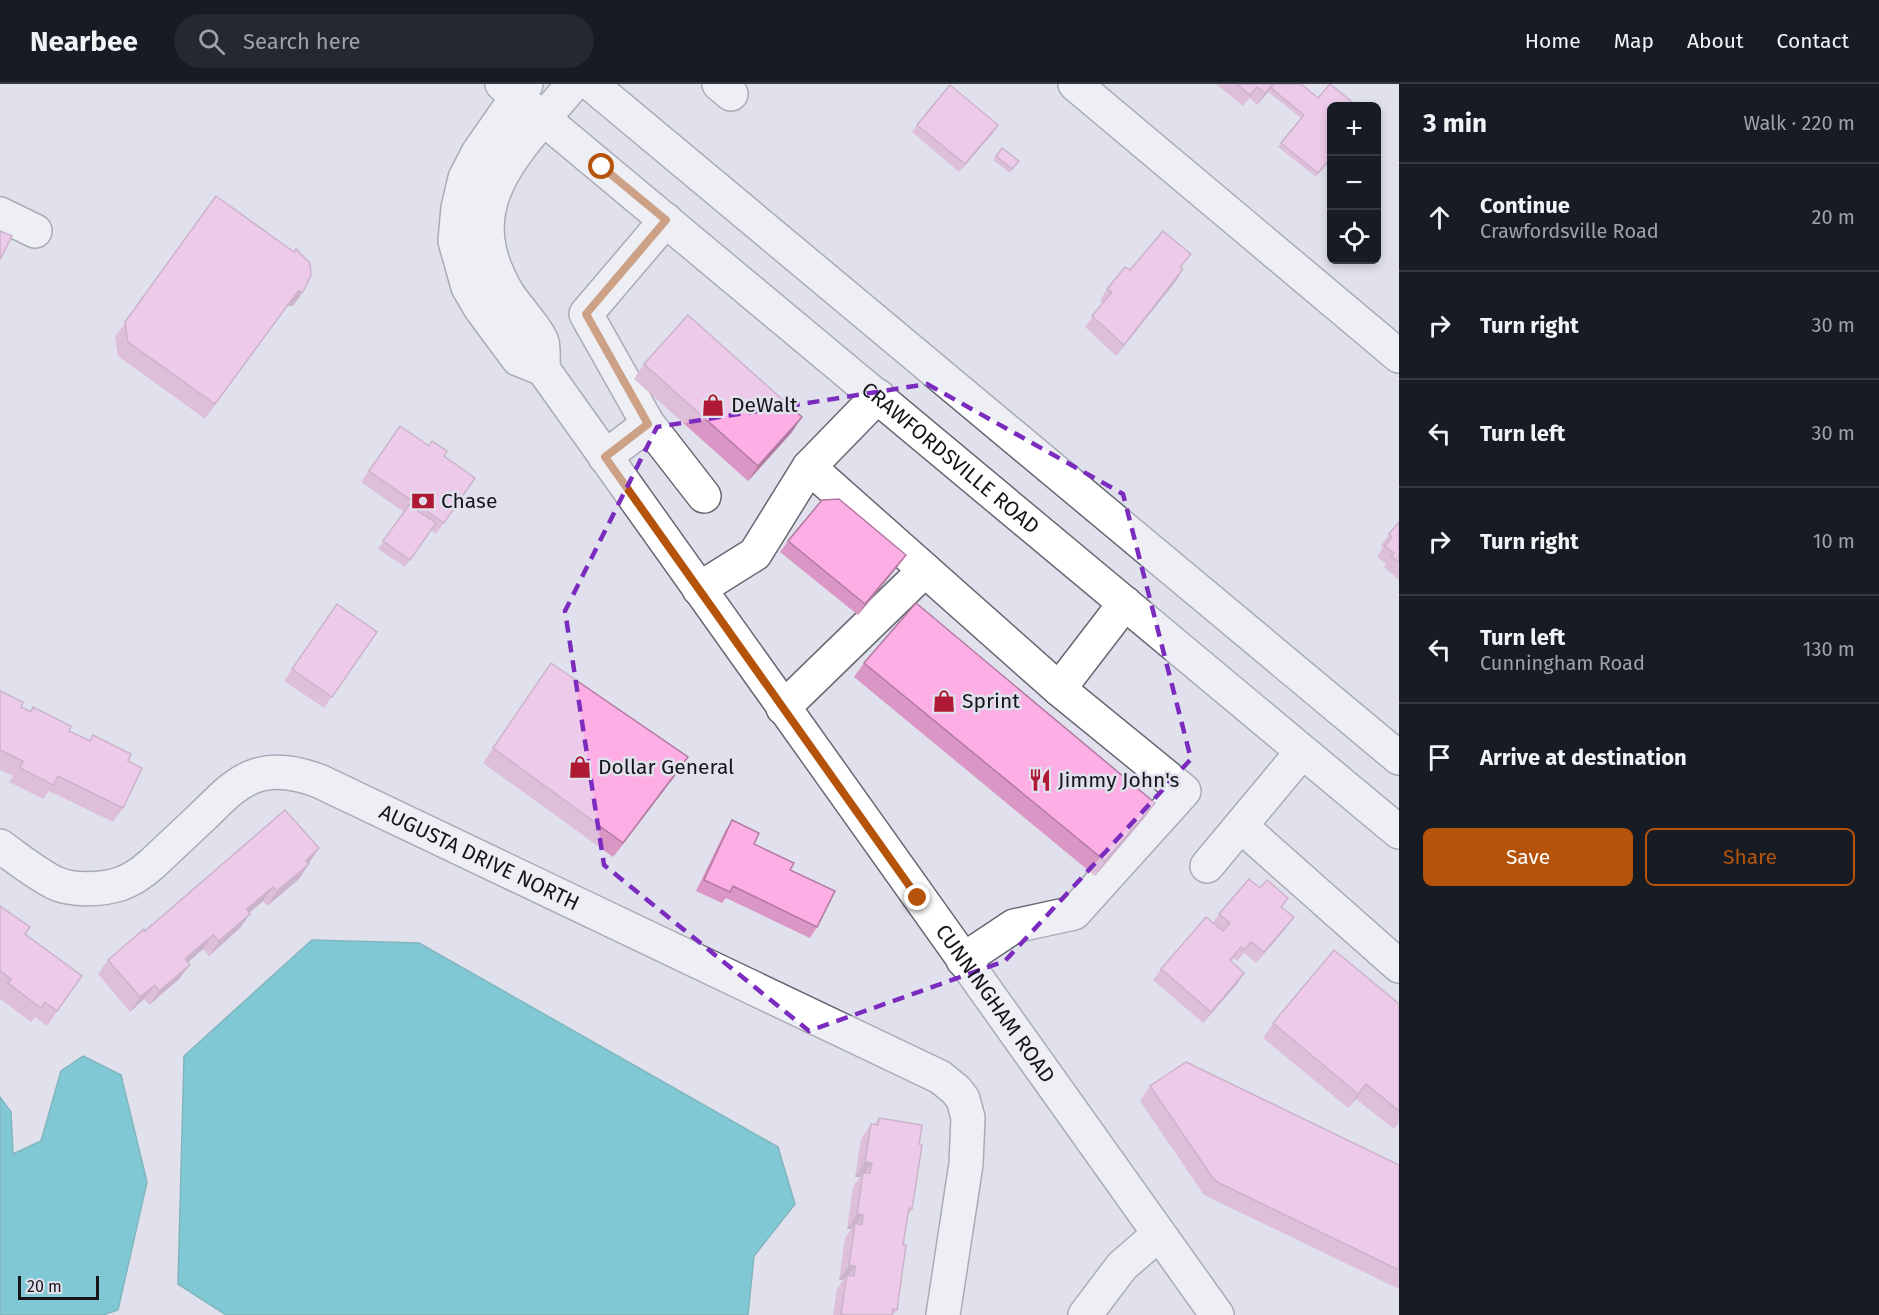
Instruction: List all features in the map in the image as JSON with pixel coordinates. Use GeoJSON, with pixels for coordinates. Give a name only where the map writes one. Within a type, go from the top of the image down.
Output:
{"type":"FeatureCollection","features":[{"type":"Feature","properties":{"kind":"street"},"geometry":{"type":"LineString","coordinates":[[543,369],[542,342],[499,278],[490,256],[486,235],[490,201],[495,185],[513,157],[573,84]]}},
{"type":"Feature","properties":{"kind":"street"},"geometry":{"type":"LineString","coordinates":[[591,84],[1399,758]]}},
{"type":"Feature","properties":{"kind":"street"},"geometry":{"type":"LineString","coordinates":[[1075,84],[1399,356]]}},
{"type":"Feature","properties":{"kind":"street","name":"CRAWFORDSVILLE ROAD"},"geometry":{"type":"LineString","coordinates":[[515,88],[544,119],[1399,832]]}},
{"type":"Feature","properties":{"kind":"street","name":"CUNNINGHAM ROAD"},"geometry":{"type":"LineString","coordinates":[[515,88],[465,178],[458,208],[455,241],[468,287],[481,309],[518,359],[543,369],[1216,1315]]}},
{"type":"Feature","properties":{"kind":"street"},"geometry":{"type":"LineString","coordinates":[[0,214],[35,231]]}},
{"type":"Feature","properties":{"kind":"street"},"geometry":{"type":"LineString","coordinates":[[666,220],[586,314],[648,424],[704,496]]}},
{"type":"Feature","properties":{"kind":"street"},"geometry":{"type":"LineString","coordinates":[[699,588],[755,554],[809,467],[878,396]]}},
{"type":"Feature","properties":{"kind":"street"},"geometry":{"type":"LineString","coordinates":[[605,457],[648,424]]}},
{"type":"Feature","properties":{"kind":"street"},"geometry":{"type":"LineString","coordinates":[[809,467],[1059,689],[1184,790],[1074,913],[1014,926],[963,960]]}},
{"type":"Feature","properties":{"kind":"street"},"geometry":{"type":"LineString","coordinates":[[783,708],[925,570]]}},
{"type":"Feature","properties":{"kind":"street"},"geometry":{"type":"LineString","coordinates":[[1059,689],[1125,603]]}},
{"type":"Feature","properties":{"kind":"street"},"geometry":{"type":"LineString","coordinates":[[1207,866],[1302,752]]}},
{"type":"Feature","properties":{"kind":"street","name":"AUGUSTA DRIVE NORTH"},"geometry":{"type":"LineString","coordinates":[[0,846],[57,884],[82,888],[120,884],[152,864],[225,794],[243,782],[254,776],[276,772],[298,772],[940,1077],[956,1090],[966,1107],[968,1124],[966,1164],[943,1315]]}},
{"type":"Feature","properties":{"kind":"street"},"geometry":{"type":"LineString","coordinates":[[1241,826],[1399,966]]}},
{"type":"Feature","properties":{"kind":"street"},"geometry":{"type":"LineString","coordinates":[[1085,1315],[1122,1266],[1159,1234]]}},
{"type":"Feature","properties":{"kind":"highlighted area"},"geometry":{"type":"Polygon","coordinates":[[[927,384],[1123,494],[1191,759],[1005,961],[809,1031],[604,865],[565,611],[657,427],[927,384]]]}},
{"type":"Feature","properties":{"kind":"water"},"geometry":{"type":"Polygon","coordinates":[[[312,940],[419,943],[778,1147],[795,1204],[754,1256],[748,1315],[226,1315],[178,1284],[184,1056],[312,940]]]}},
{"type":"Feature","properties":{"kind":"water"},"geometry":{"type":"Polygon","coordinates":[[[83,1056],[121,1075],[147,1182],[118,1310],[103,1315],[0,1315],[0,1097],[11,1112],[13,1154],[41,1141],[61,1071],[83,1056]]]}},
{"type":"Feature","properties":{"kind":"building"},"geometry":{"type":"Polygon","coordinates":[[[1237,84],[1273,84],[1265,93],[1257,87],[1250,95],[1237,84]]]}},
{"type":"Feature","properties":{"kind":"building"},"geometry":{"type":"Polygon","coordinates":[[[1274,84],[1301,84],[1318,98],[1330,84],[1352,102],[1327,102],[1327,163],[1318,173],[1281,143],[1304,115],[1271,88],[1274,84]]]}},
{"type":"Feature","properties":{"kind":"building"},"geometry":{"type":"Polygon","coordinates":[[[950,85],[998,125],[965,164],[917,125],[950,85]]]}},
{"type":"Feature","properties":{"kind":"building"},"geometry":{"type":"Polygon","coordinates":[[[1002,148],[1019,161],[1012,169],[996,156],[1002,148]]]}},
{"type":"Feature","properties":{"kind":"building"},"geometry":{"type":"Polygon","coordinates":[[[216,196],[294,252],[296,249],[310,263],[311,275],[303,292],[298,291],[215,404],[128,342],[125,322],[216,196]]]}},
{"type":"Feature","properties":{"kind":"building"},"geometry":{"type":"Polygon","coordinates":[[[0,231],[12,236],[0,260],[0,231]]]}},
{"type":"Feature","properties":{"kind":"building"},"geometry":{"type":"Polygon","coordinates":[[[1163,231],[1191,254],[1180,267],[1183,269],[1124,345],[1092,316],[1112,292],[1107,289],[1125,267],[1130,270],[1163,231]]]}},
{"type":"Feature","properties":{"kind":"building","name":"DeWalt"},"geometry":{"type":"Polygon","coordinates":[[[688,315],[802,417],[758,466],[644,364],[688,315]]]}},
{"type":"Feature","properties":{"kind":"building"},"geometry":{"type":"Polygon","coordinates":[[[400,426],[429,446],[432,441],[447,451],[444,456],[475,478],[444,523],[369,471],[400,426]]]}},
{"type":"Feature","properties":{"kind":"building"},"geometry":{"type":"Polygon","coordinates":[[[839,499],[906,555],[865,604],[788,541],[822,500],[839,499]]]}},
{"type":"Feature","properties":{"kind":"building"},"geometry":{"type":"Polygon","coordinates":[[[409,505],[436,523],[410,560],[383,541],[409,505]]]}},
{"type":"Feature","properties":{"kind":"building"},"geometry":{"type":"Polygon","coordinates":[[[1399,522],[1399,562],[1391,556],[1394,553],[1385,546],[1392,537],[1389,534],[1399,522]]]}},
{"type":"Feature","properties":{"kind":"building"},"geometry":{"type":"Polygon","coordinates":[[[916,603],[1155,803],[1105,861],[864,663],[916,603]]]}},
{"type":"Feature","properties":{"kind":"building"},"geometry":{"type":"Polygon","coordinates":[[[337,604],[377,632],[332,697],[292,669],[337,604]]]}},
{"type":"Feature","properties":{"kind":"building","name":"Dollar General"},"geometry":{"type":"Polygon","coordinates":[[[551,663],[688,757],[623,843],[493,748],[551,663]]]}},
{"type":"Feature","properties":{"kind":"building"},"geometry":{"type":"Polygon","coordinates":[[[0,691],[23,702],[21,707],[31,712],[33,707],[71,726],[69,731],[90,741],[93,735],[131,754],[128,761],[142,768],[123,808],[58,776],[53,785],[20,768],[23,761],[0,750],[0,691]]]}},
{"type":"Feature","properties":{"kind":"building"},"geometry":{"type":"Polygon","coordinates":[[[285,810],[319,848],[306,861],[309,864],[277,891],[273,887],[247,909],[250,914],[219,941],[213,935],[185,959],[190,965],[159,991],[155,985],[140,997],[108,960],[285,810]]]}},
{"type":"Feature","properties":{"kind":"building"},"geometry":{"type":"Polygon","coordinates":[[[732,820],[759,833],[754,844],[794,863],[790,870],[835,891],[817,927],[733,886],[730,892],[704,880],[732,820]]]}},
{"type":"Feature","properties":{"kind":"building"},"geometry":{"type":"Polygon","coordinates":[[[1249,879],[1260,888],[1267,880],[1288,898],[1281,907],[1294,917],[1264,952],[1251,942],[1244,950],[1241,947],[1230,960],[1244,973],[1211,1012],[1161,969],[1206,917],[1223,931],[1230,923],[1219,914],[1249,879]]]}},
{"type":"Feature","properties":{"kind":"building"},"geometry":{"type":"Polygon","coordinates":[[[0,906],[30,927],[25,934],[82,976],[57,1011],[45,1002],[41,1008],[8,983],[11,979],[0,971],[0,906]]]}},
{"type":"Feature","properties":{"kind":"building"},"geometry":{"type":"Polygon","coordinates":[[[1334,950],[1399,1004],[1399,1111],[1366,1084],[1358,1094],[1273,1023],[1334,950]]]}},
{"type":"Feature","properties":{"kind":"building"},"geometry":{"type":"Polygon","coordinates":[[[1186,1062],[1399,1165],[1399,1270],[1215,1181],[1150,1086],[1186,1062]]]}},
{"type":"Feature","properties":{"kind":"building"},"geometry":{"type":"Polygon","coordinates":[[[879,1118],[922,1125],[919,1144],[922,1145],[912,1209],[909,1208],[903,1245],[906,1245],[897,1310],[893,1309],[892,1315],[841,1314],[847,1275],[854,1276],[855,1266],[849,1265],[855,1223],[862,1225],[863,1215],[857,1214],[863,1173],[870,1173],[872,1163],[865,1162],[871,1124],[878,1125],[879,1118]]]}},
{"type":"Feature","properties":{"kind":"place","name":"DeWalt"},"geometry":{"type":"Point","coordinates":[713,405]}},
{"type":"Feature","properties":{"kind":"place","name":"Chase"},"geometry":{"type":"Point","coordinates":[423,501]}},
{"type":"Feature","properties":{"kind":"place","name":"Sprint"},"geometry":{"type":"Point","coordinates":[944,701]}},
{"type":"Feature","properties":{"kind":"place","name":"Dollar General"},"geometry":{"type":"Point","coordinates":[580,767]}},
{"type":"Feature","properties":{"kind":"place","name":"Jimmy John's"},"geometry":{"type":"Point","coordinates":[1040,780]}},
{"type":"Feature","properties":{"kind":"route"},"geometry":{"type":"LineString","coordinates":[[602,167],[666,220],[586,314],[648,424],[605,457],[918,898]]}}]}
